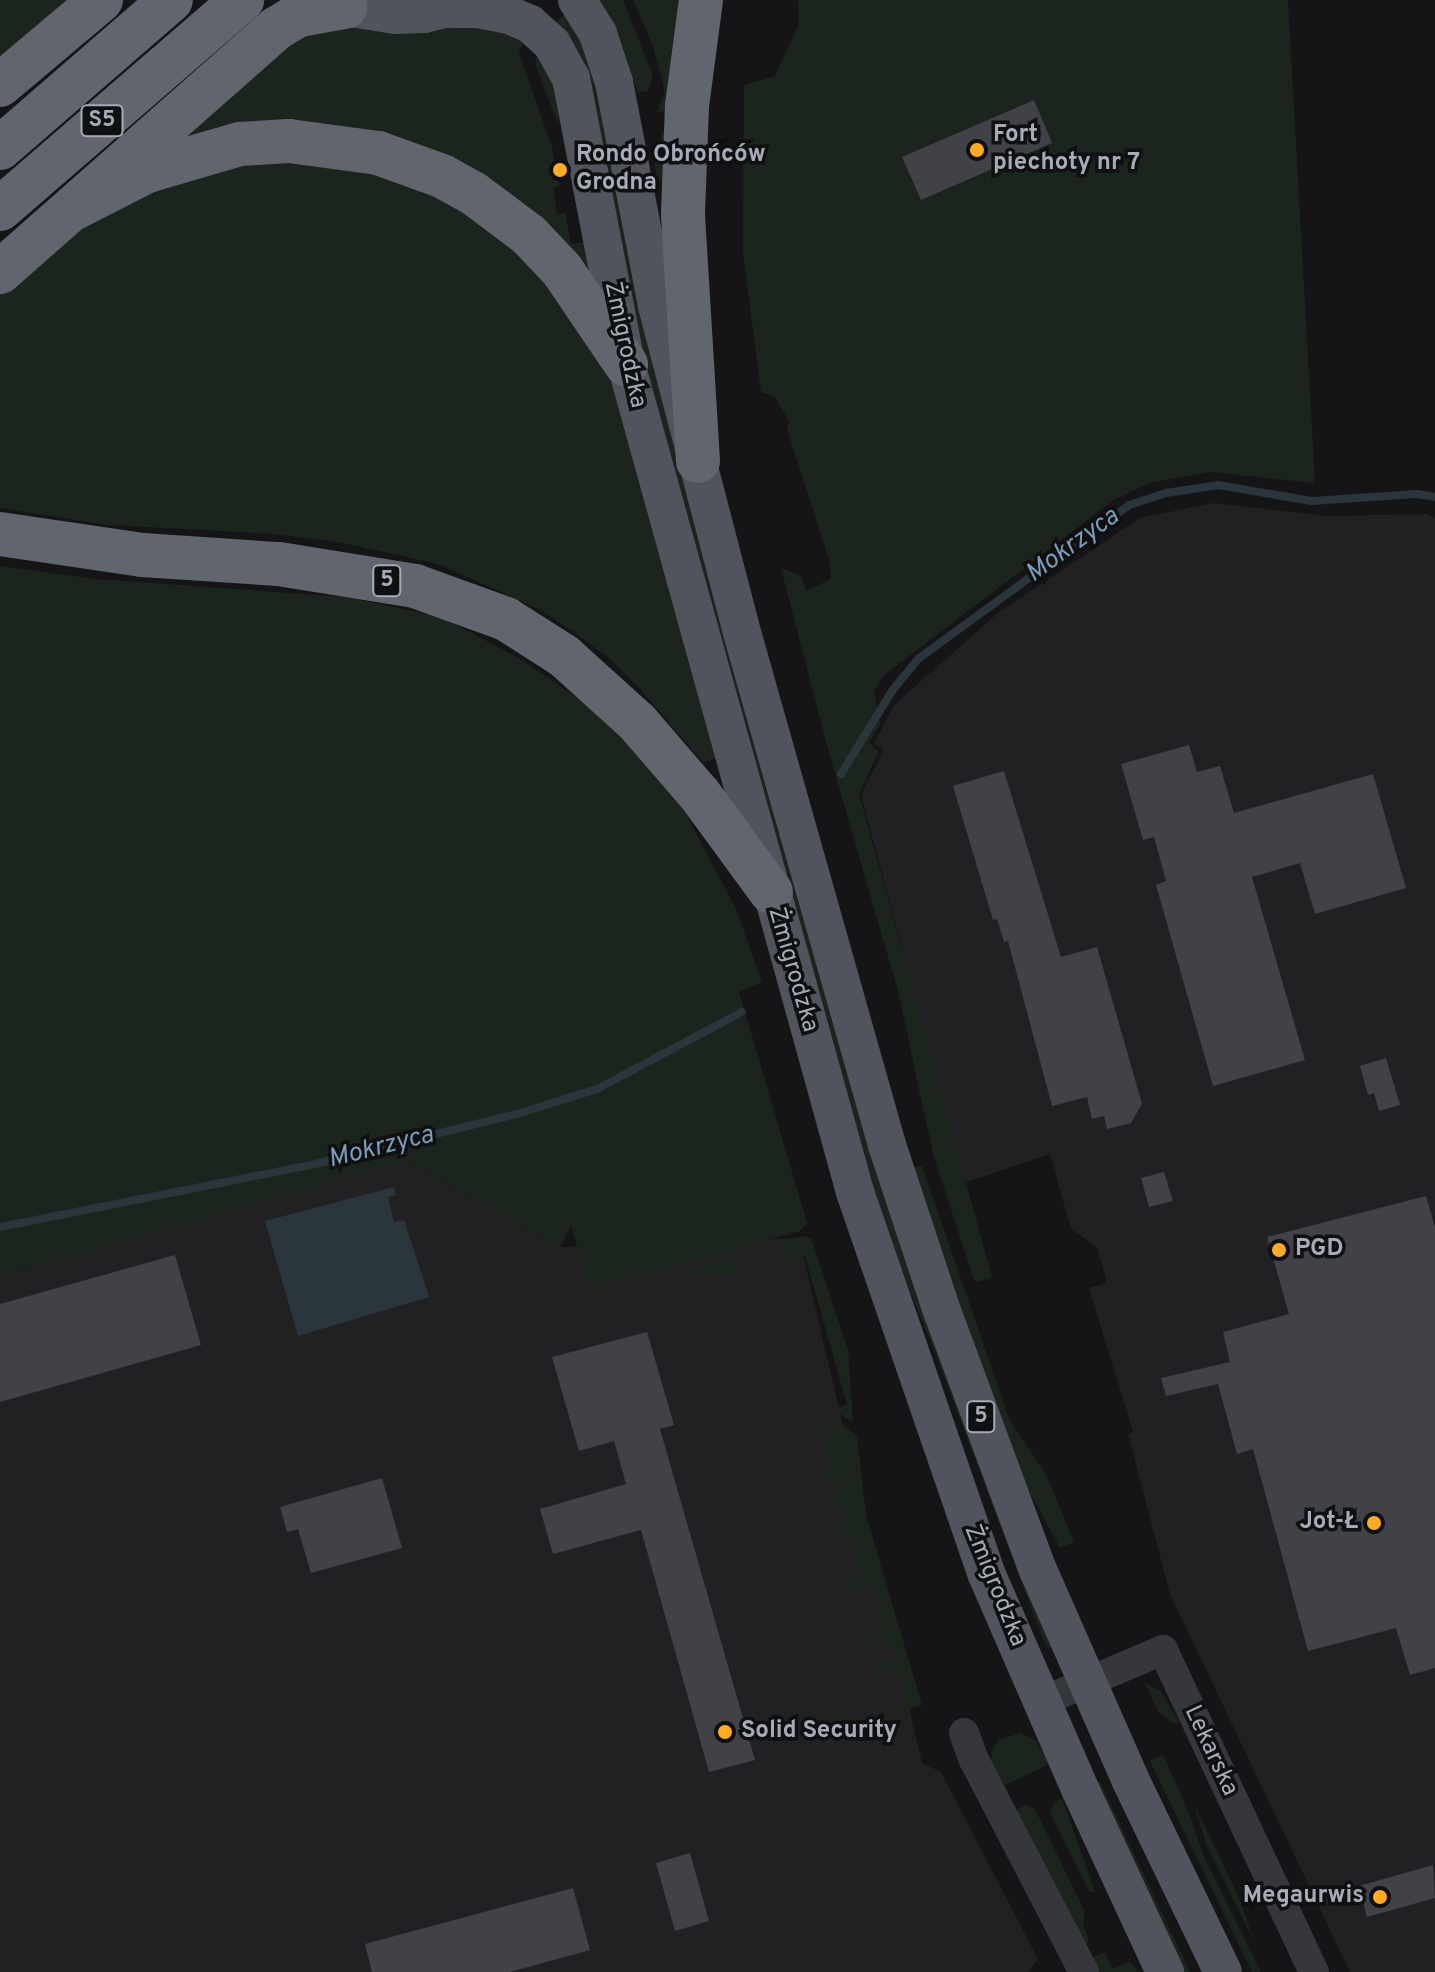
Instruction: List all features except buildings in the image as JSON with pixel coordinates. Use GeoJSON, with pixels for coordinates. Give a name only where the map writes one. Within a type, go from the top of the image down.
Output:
{"type":"FeatureCollection","features":[{"type":"Feature","properties":{"kind":"highway"},"geometry":{"type":"LineString","coordinates":[[51,40],[80,0]]}},
{"type":"Feature","properties":{"kind":"highway"},"geometry":{"type":"LineString","coordinates":[[0,85],[101,0]]}},
{"type":"Feature","properties":{"kind":"highway","name":"S5"},"geometry":{"type":"LineString","coordinates":[[0,148],[171,0]]}},
{"type":"Feature","properties":{"kind":"highway","name":"S5"},"geometry":{"type":"LineString","coordinates":[[0,209],[242,0]]}},
{"type":"Feature","properties":{"kind":"highway","name":"5"},"geometry":{"type":"LineString","coordinates":[[698,461],[683,214],[687,106],[701,0]]}},
{"type":"Feature","properties":{"kind":"highway"},"geometry":{"type":"LineString","coordinates":[[0,272],[277,28],[299,15],[337,3]]}},
{"type":"Feature","properties":{"kind":"highway"},"geometry":{"type":"LineString","coordinates":[[73,209],[147,171],[240,144],[289,141],[378,153],[453,182],[529,235],[562,270],[626,364]]}},
{"type":"Feature","properties":{"kind":"highway","name":"5"},"geometry":{"type":"LineString","coordinates":[[0,534],[142,555],[279,564],[415,586],[506,619],[564,656],[637,722],[700,795],[771,892]]}},
{"type":"Feature","properties":{"kind":"main road","name":"Żmigrodzka"},"geometry":{"type":"LineString","coordinates":[[577,0],[598,34],[614,82],[657,306],[887,1145],[991,1445],[1038,1570],[1087,1684],[1223,1972]]}},
{"type":"Feature","properties":{"kind":"main road"},"geometry":{"type":"LineString","coordinates":[[337,3],[395,15],[464,5]]}},
{"type":"Feature","properties":{"kind":"main road","name":"Żmigrodzka"},"geometry":{"type":"LineString","coordinates":[[464,5],[509,15],[530,24],[552,44],[565,63],[574,89],[626,364],[855,1192],[902,1337],[987,1575],[1041,1702],[1165,1972]]}},
{"type":"Feature","properties":{"kind":"street","name":"Lekarska"},"geometry":{"type":"LineString","coordinates":[[1041,1702],[1163,1650],[1314,1972]]}},
{"type":"Feature","properties":{"kind":"street"},"geometry":{"type":"LineString","coordinates":[[964,1733],[974,1760],[1084,1972]]}},
{"type":"Feature","properties":{"kind":"shaded area"},"geometry":{"type":"Polygon","coordinates":[[[0,0],[66,0],[0,66],[0,0]]]}},
{"type":"Feature","properties":{"kind":"shaded area"},"geometry":{"type":"Polygon","coordinates":[[[597,0],[623,0],[653,76],[648,91],[638,92],[609,18],[597,0]]]}},
{"type":"Feature","properties":{"kind":"shaded area"},"geometry":{"type":"Polygon","coordinates":[[[633,0],[683,0],[666,185],[657,179],[654,161],[665,159],[661,133],[667,129],[664,111],[657,112],[665,92],[653,46],[633,0]]]}},
{"type":"Feature","properties":{"kind":"shaded area"},"geometry":{"type":"Polygon","coordinates":[[[798,0],[1288,0],[1315,483],[1208,472],[1150,483],[1115,499],[884,675],[874,691],[880,725],[869,743],[879,751],[859,794],[992,1277],[978,1282],[974,1280],[933,1154],[898,991],[826,742],[781,568],[801,576],[806,591],[831,579],[830,563],[787,429],[789,421],[774,396],[761,392],[743,252],[744,85],[775,76],[799,24],[798,0]]]}},
{"type":"Feature","properties":{"kind":"shaded area"},"geometry":{"type":"Polygon","coordinates":[[[566,13],[581,34],[1052,1647],[1049,1648],[881,1221],[783,880],[554,24],[566,13]]]}},
{"type":"Feature","properties":{"kind":"shaded area"},"geometry":{"type":"Polygon","coordinates":[[[473,21],[526,36],[519,53],[552,147],[560,186],[553,188],[557,214],[565,213],[571,244],[587,242],[601,280],[481,180],[158,148],[289,37],[345,25],[409,33],[473,21]]]}},
{"type":"Feature","properties":{"kind":"shaded area"},"geometry":{"type":"Polygon","coordinates":[[[539,46],[556,76],[559,127],[535,64],[539,46]]]}},
{"type":"Feature","properties":{"kind":"shaded area"},"geometry":{"type":"Polygon","coordinates":[[[215,160],[387,167],[510,232],[610,368],[719,757],[703,762],[609,658],[571,630],[539,609],[438,564],[338,542],[274,534],[109,525],[0,508],[0,293],[89,217],[215,160]]]}},
{"type":"Feature","properties":{"kind":"shaded area"},"geometry":{"type":"Polygon","coordinates":[[[1214,503],[1326,516],[1426,514],[1435,518],[1435,1972],[1350,1972],[1170,1594],[1128,1434],[1133,1432],[1089,1288],[1107,1283],[1097,1247],[1071,1229],[1050,1154],[964,1183],[861,795],[884,750],[874,744],[894,705],[998,613],[1140,518],[1214,503]]]}},
{"type":"Feature","properties":{"kind":"shaded area"},"geometry":{"type":"Polygon","coordinates":[[[0,566],[96,579],[346,597],[441,617],[519,658],[605,717],[680,803],[736,909],[762,982],[739,992],[807,1223],[800,1231],[590,1289],[571,1226],[560,1247],[406,1160],[0,1276],[0,566]]]}},
{"type":"Feature","properties":{"kind":"shaded area"},"geometry":{"type":"Polygon","coordinates":[[[406,1160],[560,1247],[799,1238],[922,1763],[941,1772],[1038,1959],[1028,1972],[0,1972],[0,1276],[406,1160]]]}},
{"type":"Feature","properties":{"kind":"shaded area"},"geometry":{"type":"Polygon","coordinates":[[[922,1166],[1010,1421],[1046,1474],[1074,1542],[1060,1548],[1013,1461],[911,1168],[922,1166]]]}},
{"type":"Feature","properties":{"kind":"shaded area"},"geometry":{"type":"Polygon","coordinates":[[[394,1187],[396,1195],[388,1197],[394,1222],[404,1220],[429,1297],[298,1336],[265,1221],[394,1187]]]}},
{"type":"Feature","properties":{"kind":"shaded area"},"geometry":{"type":"Polygon","coordinates":[[[804,1236],[811,1238],[848,1350],[853,1422],[832,1409],[847,1405],[805,1256],[789,1260],[783,1255],[780,1243],[804,1236]]]}},
{"type":"Feature","properties":{"kind":"shaded area"},"geometry":{"type":"Polygon","coordinates":[[[733,1256],[737,1269],[735,1276],[682,1272],[733,1256]]]}},
{"type":"Feature","properties":{"kind":"shaded area"},"geometry":{"type":"Polygon","coordinates":[[[829,1413],[857,1436],[866,1515],[922,1705],[890,1715],[892,1706],[906,1702],[896,1667],[878,1672],[873,1668],[877,1662],[893,1657],[889,1640],[865,1642],[867,1636],[885,1629],[872,1586],[850,1588],[850,1584],[862,1578],[848,1534],[835,1532],[845,1522],[840,1505],[831,1507],[827,1503],[837,1494],[833,1479],[823,1481],[818,1476],[830,1468],[820,1437],[834,1432],[829,1413]]]}},
{"type":"Feature","properties":{"kind":"shaded area"},"geometry":{"type":"Polygon","coordinates":[[[1144,1681],[1161,1692],[1179,1722],[1175,1724],[1159,1713],[1144,1681]]]}},
{"type":"Feature","properties":{"kind":"shaded area"},"geometry":{"type":"Polygon","coordinates":[[[1020,1733],[1036,1741],[1050,1764],[1003,1786],[991,1762],[992,1750],[998,1740],[1020,1733]]]}},
{"type":"Feature","properties":{"kind":"shaded area"},"geometry":{"type":"Polygon","coordinates":[[[1163,1755],[1187,1808],[1204,1857],[1261,1972],[1252,1972],[1150,1761],[1163,1755]]]}},
{"type":"Feature","properties":{"kind":"shaded area"},"geometry":{"type":"Polygon","coordinates":[[[1100,1782],[1190,1972],[1181,1972],[1092,1786],[1100,1782]]]}},
{"type":"Feature","properties":{"kind":"shaded area"},"geometry":{"type":"Polygon","coordinates":[[[1062,1798],[1095,1892],[1089,1891],[1050,1813],[1054,1803],[1062,1798]]]}},
{"type":"Feature","properties":{"kind":"shaded area"},"geometry":{"type":"Polygon","coordinates":[[[1194,1804],[1238,1895],[1255,1943],[1206,1844],[1194,1804]]]}},
{"type":"Feature","properties":{"kind":"shaded area"},"geometry":{"type":"Polygon","coordinates":[[[1026,1805],[1035,1809],[1085,1912],[1083,1925],[1089,1942],[1086,1945],[1014,1811],[1026,1805]]]}},
{"type":"Feature","properties":{"kind":"shaded area"},"geometry":{"type":"Polygon","coordinates":[[[1105,1952],[1113,1969],[1129,1961],[1138,1972],[1097,1972],[1090,1959],[1105,1952]]]}},
{"type":"Feature","properties":{"kind":"waterway","name":"Mokrzyca"},"geometry":{"type":"LineString","coordinates":[[841,774],[892,691],[918,659],[1129,505],[1166,493],[1218,485],[1312,501],[1417,494],[1435,497]]}},
{"type":"Feature","properties":{"kind":"waterway","name":"Mokrzyca"},"geometry":{"type":"LineString","coordinates":[[0,1227],[315,1164],[517,1114],[597,1089],[742,1012]]}},
{"type":"Feature","properties":{"kind":"place","name":"Fort piechoty nr 7"},"geometry":{"type":"Point","coordinates":[977,150]}},
{"type":"Feature","properties":{"kind":"place","name":"Rondo Obrońców Grodna"},"geometry":{"type":"Point","coordinates":[560,170]}},
{"type":"Feature","properties":{"kind":"place","name":"PGD"},"geometry":{"type":"Point","coordinates":[1279,1250]}},
{"type":"Feature","properties":{"kind":"place","name":"Jot-Ł"},"geometry":{"type":"Point","coordinates":[1374,1523]}},
{"type":"Feature","properties":{"kind":"place","name":"Solid Security"},"geometry":{"type":"Point","coordinates":[725,1732]}},
{"type":"Feature","properties":{"kind":"place","name":"Megaurwis"},"geometry":{"type":"Point","coordinates":[1380,1897]}}]}
